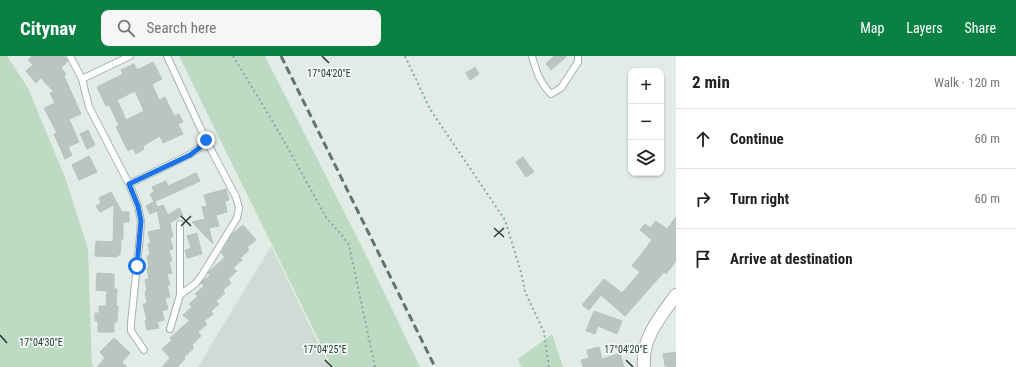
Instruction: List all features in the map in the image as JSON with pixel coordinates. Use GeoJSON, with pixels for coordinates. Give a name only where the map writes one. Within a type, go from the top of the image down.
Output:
{"type":"FeatureCollection","features":[{"type":"Feature","properties":{"kind":"street"},"geometry":{"type":"LineString","coordinates":[[644,367],[643,356],[651,331],[676,295]]}},
{"type":"Feature","properties":{"kind":"lane"},"geometry":{"type":"LineString","coordinates":[[70,56],[82,79],[89,107],[129,184],[138,206],[141,221],[131,331],[144,350]]}},
{"type":"Feature","properties":{"kind":"lane"},"geometry":{"type":"LineString","coordinates":[[82,79],[130,56]]}},
{"type":"Feature","properties":{"kind":"lane"},"geometry":{"type":"LineString","coordinates":[[167,56],[206,140],[236,197],[239,208],[238,215],[202,275],[196,283],[180,295]]}},
{"type":"Feature","properties":{"kind":"lane"},"geometry":{"type":"LineString","coordinates":[[532,56],[542,85],[551,94],[561,88],[578,62],[578,56]]}},
{"type":"Feature","properties":{"kind":"lane"},"geometry":{"type":"LineString","coordinates":[[129,184],[190,155],[206,140]]}},
{"type":"Feature","properties":{"kind":"lane"},"geometry":{"type":"LineString","coordinates":[[170,329],[180,295],[180,224]]}},
{"type":"Feature","properties":{"kind":"path"},"geometry":{"type":"LineString","coordinates":[[233,56],[279,132],[327,219],[349,245],[375,367]]}},
{"type":"Feature","properties":{"kind":"path"},"geometry":{"type":"LineString","coordinates":[[405,56],[430,109],[505,220],[521,272],[525,292],[544,332],[548,367]]}},
{"type":"Feature","properties":{"kind":"shaded area"},"geometry":{"type":"Polygon","coordinates":[[[271,246],[330,367],[198,367],[271,246]]]}},
{"type":"Feature","properties":{"kind":"green space"},"geometry":{"type":"Polygon","coordinates":[[[0,56],[7,56],[28,88],[66,180],[88,249],[92,365],[94,367],[0,367],[0,56]]]}},
{"type":"Feature","properties":{"kind":"green space"},"geometry":{"type":"Polygon","coordinates":[[[179,56],[265,56],[365,253],[420,367],[332,367],[179,56]]]}},
{"type":"Feature","properties":{"kind":"green space"},"geometry":{"type":"Polygon","coordinates":[[[552,334],[563,367],[521,367],[518,359],[552,334]]]}},
{"type":"Feature","properties":{"kind":"building"},"geometry":{"type":"Polygon","coordinates":[[[32,56],[64,56],[68,61],[61,68],[66,74],[64,76],[81,114],[69,119],[79,142],[68,147],[72,155],[65,159],[54,134],[57,133],[44,108],[55,103],[50,93],[54,92],[41,78],[36,83],[26,71],[33,65],[28,60],[32,56]]]}},
{"type":"Feature","properties":{"kind":"building"},"geometry":{"type":"Polygon","coordinates":[[[554,56],[567,56],[551,70],[546,64],[554,56]]]}},
{"type":"Feature","properties":{"kind":"building"},"geometry":{"type":"Polygon","coordinates":[[[153,62],[162,79],[152,84],[159,100],[165,97],[174,116],[179,114],[183,122],[178,124],[183,134],[163,143],[160,136],[143,146],[144,149],[136,154],[133,148],[128,151],[116,127],[119,125],[109,105],[106,106],[97,87],[123,74],[121,70],[134,64],[137,70],[153,62]],[[135,91],[117,100],[126,120],[144,111],[135,91]]]}},
{"type":"Feature","properties":{"kind":"building"},"geometry":{"type":"Polygon","coordinates":[[[475,67],[479,74],[470,80],[466,73],[475,67]]]}},
{"type":"Feature","properties":{"kind":"building"},"geometry":{"type":"Polygon","coordinates":[[[88,130],[95,145],[87,149],[80,134],[88,130]]]}},
{"type":"Feature","properties":{"kind":"building"},"geometry":{"type":"Polygon","coordinates":[[[89,156],[97,172],[79,180],[72,165],[89,156]]]}},
{"type":"Feature","properties":{"kind":"building"},"geometry":{"type":"Polygon","coordinates":[[[523,157],[534,172],[526,177],[516,162],[523,157]]]}},
{"type":"Feature","properties":{"kind":"building"},"geometry":{"type":"Polygon","coordinates":[[[196,173],[200,181],[154,202],[150,194],[154,192],[152,187],[166,181],[168,186],[196,173]]]}},
{"type":"Feature","properties":{"kind":"building"},"geometry":{"type":"Polygon","coordinates":[[[226,189],[229,200],[225,201],[227,212],[216,215],[219,226],[209,228],[213,244],[192,222],[205,219],[202,207],[207,206],[204,195],[226,189]]]}},
{"type":"Feature","properties":{"kind":"building"},"geometry":{"type":"Polygon","coordinates":[[[111,192],[122,212],[129,212],[129,222],[123,222],[123,239],[121,239],[120,255],[117,255],[117,257],[95,256],[96,241],[113,242],[114,205],[100,212],[96,206],[101,203],[99,198],[111,192]]]}},
{"type":"Feature","properties":{"kind":"building"},"geometry":{"type":"Polygon","coordinates":[[[155,201],[157,207],[163,205],[168,215],[179,208],[183,215],[170,223],[173,237],[170,238],[173,249],[169,250],[172,261],[169,261],[172,273],[167,274],[170,285],[167,285],[170,297],[165,298],[168,309],[162,311],[164,320],[157,322],[159,328],[147,330],[145,321],[147,320],[143,304],[147,303],[145,280],[149,279],[147,256],[150,255],[148,244],[151,243],[148,232],[161,229],[157,211],[150,214],[146,206],[155,201]]]}},
{"type":"Feature","properties":{"kind":"building"},"geometry":{"type":"Polygon","coordinates":[[[676,217],[676,261],[666,274],[664,272],[625,316],[601,295],[589,310],[582,305],[604,279],[622,293],[640,272],[632,266],[652,240],[640,230],[645,224],[650,228],[656,221],[667,229],[676,217]]]}},
{"type":"Feature","properties":{"kind":"building"},"geometry":{"type":"Polygon","coordinates":[[[243,225],[256,240],[247,247],[249,250],[240,258],[242,260],[233,268],[237,271],[228,279],[231,283],[223,290],[225,293],[216,301],[219,304],[211,311],[213,314],[204,321],[207,324],[198,332],[201,336],[192,345],[194,348],[184,357],[185,359],[177,367],[162,367],[170,358],[162,349],[172,340],[170,338],[190,320],[183,315],[192,307],[189,304],[198,296],[195,294],[204,286],[201,283],[210,275],[208,273],[225,257],[221,253],[232,234],[243,225]]]}},
{"type":"Feature","properties":{"kind":"building"},"geometry":{"type":"Polygon","coordinates":[[[197,233],[202,254],[187,258],[185,250],[191,248],[187,236],[197,233]]]}},
{"type":"Feature","properties":{"kind":"building"},"geometry":{"type":"Polygon","coordinates":[[[97,273],[114,274],[114,289],[117,289],[116,306],[118,306],[117,322],[114,322],[114,332],[98,332],[98,321],[95,321],[95,313],[99,313],[99,306],[106,306],[107,291],[96,290],[97,273]]]}},
{"type":"Feature","properties":{"kind":"building"},"geometry":{"type":"Polygon","coordinates":[[[594,311],[622,321],[617,334],[598,326],[595,334],[586,331],[594,311]]]}},
{"type":"Feature","properties":{"kind":"building"},"geometry":{"type":"Polygon","coordinates":[[[114,338],[130,353],[122,362],[127,367],[97,367],[105,358],[100,352],[114,338]]]}},
{"type":"Feature","properties":{"kind":"building"},"geometry":{"type":"Polygon","coordinates":[[[599,347],[602,359],[620,353],[624,367],[583,367],[581,360],[589,358],[587,350],[599,347]]]}},
{"type":"Feature","properties":{"kind":"building"},"geometry":{"type":"Polygon","coordinates":[[[676,352],[676,367],[665,366],[663,354],[676,352]]]}},
{"type":"Feature","properties":{"kind":"railway"},"geometry":{"type":"LineString","coordinates":[[281,56],[435,367]]}},
{"type":"Feature","properties":{"kind":"route"},"geometry":{"type":"LineString","coordinates":[[137,266],[141,221],[138,206],[129,184],[190,155],[206,140]]}}]}
